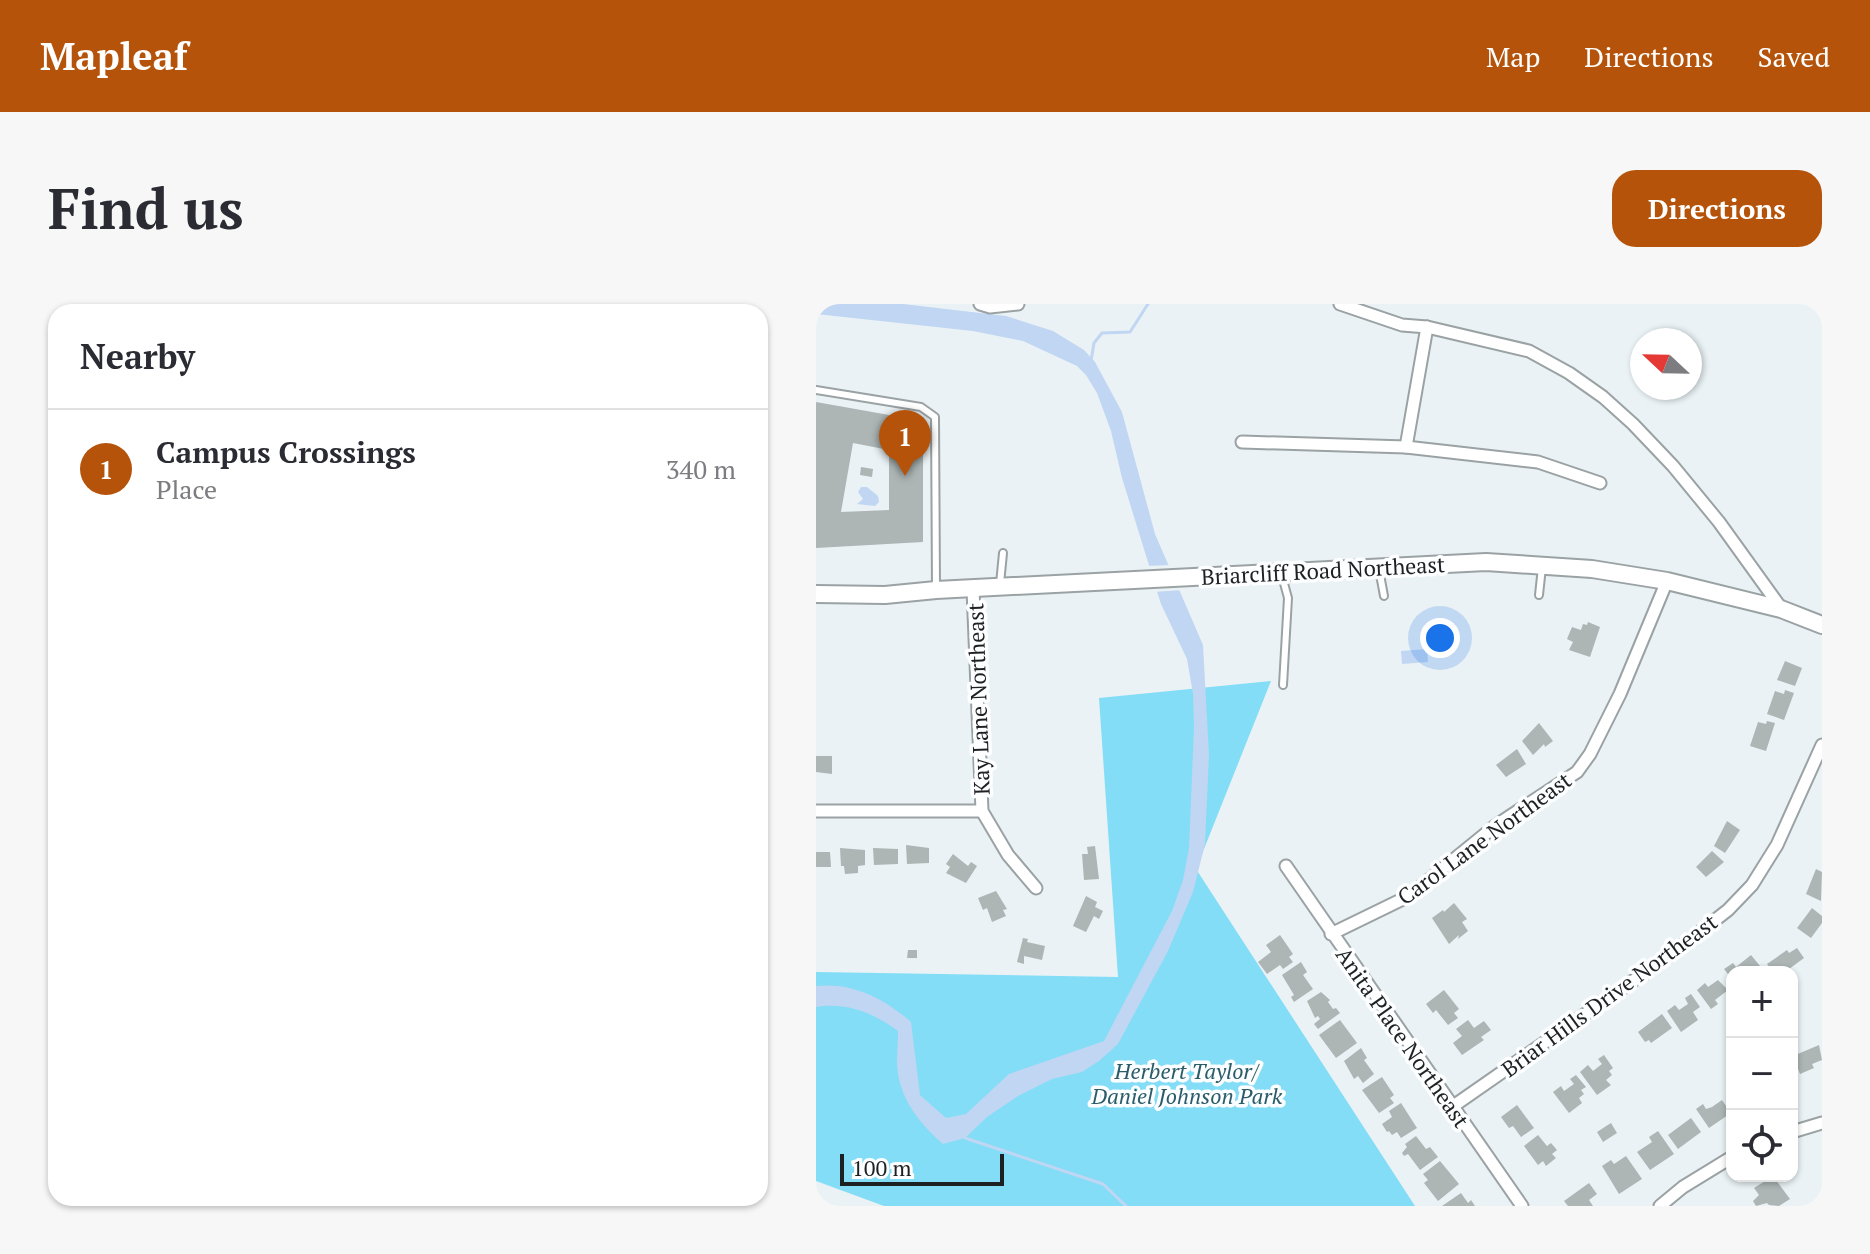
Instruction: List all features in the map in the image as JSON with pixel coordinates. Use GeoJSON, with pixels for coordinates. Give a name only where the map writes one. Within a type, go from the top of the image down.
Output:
{"type":"FeatureCollection","features":[{"type":"Feature","properties":{"kind":"main road","name":"Briarcliff Road Northeast"},"geometry":{"type":"LineString","coordinates":[[816,594],[885,595],[1486,562],[1542,564],[1667,581],[1781,609],[1822,625]]}},
{"type":"Feature","properties":{"kind":"street"},"geometry":{"type":"LineString","coordinates":[[980,304],[990,307],[1018,304]]}},
{"type":"Feature","properties":{"kind":"street"},"geometry":{"type":"LineString","coordinates":[[1340,304],[1402,325],[1427,327],[1529,351],[1569,373],[1603,397],[1673,466],[1719,522],[1781,609]]}},
{"type":"Feature","properties":{"kind":"street"},"geometry":{"type":"LineString","coordinates":[[1406,447],[1427,327]]}},
{"type":"Feature","properties":{"kind":"street"},"geometry":{"type":"LineString","coordinates":[[1242,442],[1406,447],[1538,462],[1600,483]]}},
{"type":"Feature","properties":{"kind":"street","name":"Carol Lane Northeast"},"geometry":{"type":"LineString","coordinates":[[1331,934],[1409,896],[1495,826],[1577,772],[1590,754],[1620,694],[1667,581]]}},
{"type":"Feature","properties":{"kind":"street","name":"Kay Lane Northeast"},"geometry":{"type":"LineString","coordinates":[[973,589],[982,811],[1008,855],[1036,888]]}},
{"type":"Feature","properties":{"kind":"street","name":"Briar Hills Drive Northeast"},"geometry":{"type":"LineString","coordinates":[[1452,1107],[1673,953],[1728,910],[1752,885],[1777,845],[1822,745]]}},
{"type":"Feature","properties":{"kind":"street"},"geometry":{"type":"LineString","coordinates":[[816,811],[982,811]]}},
{"type":"Feature","properties":{"kind":"street","name":"Anita Place Northeast"},"geometry":{"type":"LineString","coordinates":[[1286,866],[1522,1206]]}},
{"type":"Feature","properties":{"kind":"street"},"geometry":{"type":"LineString","coordinates":[[1798,1130],[1822,1123]]}},
{"type":"Feature","properties":{"kind":"street"},"geometry":{"type":"LineString","coordinates":[[1665,1204],[1683,1187],[1726,1161]]}},
{"type":"Feature","properties":{"kind":"lane"},"geometry":{"type":"LineString","coordinates":[[816,390],[921,407],[935,417],[936,590]]}},
{"type":"Feature","properties":{"kind":"lane"},"geometry":{"type":"LineString","coordinates":[[999,588],[1003,553]]}},
{"type":"Feature","properties":{"kind":"lane"},"geometry":{"type":"LineString","coordinates":[[1539,595],[1542,564]]}},
{"type":"Feature","properties":{"kind":"lane"},"geometry":{"type":"LineString","coordinates":[[1378,566],[1384,596]]}},
{"type":"Feature","properties":{"kind":"lane"},"geometry":{"type":"LineString","coordinates":[[1281,572],[1288,598],[1283,685]]}},
{"type":"Feature","properties":{"kind":"green space","name":"Herbert Taylor/ Daniel Johnson Park"},"geometry":{"type":"Polygon","coordinates":[[[1271,681],[1196,869],[1415,1206],[884,1206],[816,1181],[816,972],[1118,977],[1099,698],[1271,681]]]}},
{"type":"Feature","properties":{"kind":"shaded area"},"geometry":{"type":"Polygon","coordinates":[[[816,304],[903,304],[1006,316],[1053,331],[1084,350],[1095,362],[1122,412],[1155,534],[1203,645],[1209,755],[1205,844],[1193,892],[1168,951],[1118,1044],[1099,1061],[1082,1072],[1052,1079],[1018,1096],[987,1117],[965,1138],[943,1144],[918,1118],[901,1087],[897,1063],[898,1031],[859,1010],[838,1006],[816,1007],[816,986],[855,989],[879,999],[911,1022],[920,1095],[946,1118],[966,1114],[1009,1074],[1104,1041],[1172,911],[1183,880],[1189,848],[1193,694],[1187,659],[1161,604],[1122,478],[1111,431],[1097,393],[1086,375],[1077,366],[1023,341],[973,331],[816,314],[816,304]]]}},
{"type":"Feature","properties":{"kind":"shaded area"},"geometry":{"type":"Polygon","coordinates":[[[861,487],[867,487],[878,496],[879,502],[875,506],[857,504],[863,499],[858,492],[861,487]]]}},
{"type":"Feature","properties":{"kind":"shaded area"},"geometry":{"type":"Polygon","coordinates":[[[1427,649],[1428,662],[1402,664],[1401,651],[1427,649]]]}},
{"type":"Feature","properties":{"kind":"pier"},"geometry":{"type":"Polygon","coordinates":[[[1172,565],[1183,590],[1153,592],[1145,566],[1172,565]]]}},
{"type":"Feature","properties":{"kind":"building"},"geometry":{"type":"Polygon","coordinates":[[[816,402],[923,421],[923,542],[816,548],[816,402]],[[853,443],[841,512],[889,510],[889,450],[853,443]]]}},
{"type":"Feature","properties":{"kind":"building"},"geometry":{"type":"Polygon","coordinates":[[[861,467],[873,469],[872,477],[860,475],[861,467]]]}},
{"type":"Feature","properties":{"kind":"building"},"geometry":{"type":"Polygon","coordinates":[[[1588,622],[1600,627],[1590,657],[1569,650],[1573,642],[1567,639],[1572,627],[1581,630],[1583,624],[1587,625],[1588,622]]]}},
{"type":"Feature","properties":{"kind":"building"},"geometry":{"type":"Polygon","coordinates":[[[1785,661],[1802,668],[1795,686],[1777,680],[1785,661]]]}},
{"type":"Feature","properties":{"kind":"building"},"geometry":{"type":"Polygon","coordinates":[[[1785,690],[1794,693],[1784,720],[1767,714],[1775,691],[1784,694],[1785,690]]]}},
{"type":"Feature","properties":{"kind":"building"},"geometry":{"type":"Polygon","coordinates":[[[1767,721],[1775,723],[1766,751],[1750,746],[1758,722],[1766,724],[1767,721]]]}},
{"type":"Feature","properties":{"kind":"building"},"geometry":{"type":"Polygon","coordinates":[[[1539,723],[1553,741],[1545,747],[1544,744],[1533,755],[1522,741],[1539,723]]]}},
{"type":"Feature","properties":{"kind":"building"},"geometry":{"type":"Polygon","coordinates":[[[1517,749],[1526,764],[1506,777],[1496,765],[1517,749]]]}},
{"type":"Feature","properties":{"kind":"building"},"geometry":{"type":"Polygon","coordinates":[[[816,756],[832,756],[832,774],[816,772],[816,756]]]}},
{"type":"Feature","properties":{"kind":"building"},"geometry":{"type":"Polygon","coordinates":[[[1727,821],[1740,830],[1725,853],[1714,846],[1727,821]]]}},
{"type":"Feature","properties":{"kind":"building"},"geometry":{"type":"Polygon","coordinates":[[[906,845],[929,848],[929,863],[907,864],[906,845]]]}},
{"type":"Feature","properties":{"kind":"building"},"geometry":{"type":"Polygon","coordinates":[[[1095,846],[1099,879],[1084,880],[1082,854],[1088,854],[1087,847],[1095,846]]]}},
{"type":"Feature","properties":{"kind":"building"},"geometry":{"type":"Polygon","coordinates":[[[840,848],[865,850],[865,865],[858,866],[858,873],[845,874],[844,866],[841,866],[840,848]]]}},
{"type":"Feature","properties":{"kind":"building"},"geometry":{"type":"Polygon","coordinates":[[[873,848],[898,849],[898,864],[874,865],[873,848]]]}},
{"type":"Feature","properties":{"kind":"building"},"geometry":{"type":"Polygon","coordinates":[[[1712,851],[1724,862],[1706,877],[1696,867],[1712,851]]]}},
{"type":"Feature","properties":{"kind":"building"},"geometry":{"type":"Polygon","coordinates":[[[816,852],[830,852],[831,867],[816,867],[816,852]]]}},
{"type":"Feature","properties":{"kind":"building"},"geometry":{"type":"Polygon","coordinates":[[[953,854],[968,866],[971,862],[977,866],[966,883],[946,873],[950,867],[946,864],[953,854]]]}},
{"type":"Feature","properties":{"kind":"building"},"geometry":{"type":"Polygon","coordinates":[[[1816,869],[1822,872],[1821,901],[1806,894],[1816,869]]]}},
{"type":"Feature","properties":{"kind":"building"},"geometry":{"type":"Polygon","coordinates":[[[996,891],[1007,909],[1003,910],[1006,916],[992,922],[987,908],[983,910],[978,898],[996,891]]]}},
{"type":"Feature","properties":{"kind":"building"},"geometry":{"type":"Polygon","coordinates":[[[1086,896],[1097,902],[1095,907],[1103,911],[1099,919],[1094,916],[1086,932],[1073,926],[1086,896]]]}},
{"type":"Feature","properties":{"kind":"building"},"geometry":{"type":"Polygon","coordinates":[[[1454,903],[1467,919],[1462,922],[1468,931],[1449,944],[1432,918],[1454,903]]]}},
{"type":"Feature","properties":{"kind":"building"},"geometry":{"type":"Polygon","coordinates":[[[1812,908],[1822,916],[1822,923],[1811,938],[1797,928],[1812,908]]]}},
{"type":"Feature","properties":{"kind":"building"},"geometry":{"type":"Polygon","coordinates":[[[1280,935],[1293,954],[1289,957],[1293,962],[1283,969],[1280,965],[1267,974],[1258,962],[1271,952],[1266,945],[1280,935]]]}},
{"type":"Feature","properties":{"kind":"building"},"geometry":{"type":"Polygon","coordinates":[[[1023,938],[1045,946],[1042,960],[1024,956],[1024,964],[1017,962],[1023,938]]]}},
{"type":"Feature","properties":{"kind":"building"},"geometry":{"type":"Polygon","coordinates":[[[1797,948],[1804,958],[1793,966],[1767,964],[1787,950],[1789,953],[1797,948]]]}},
{"type":"Feature","properties":{"kind":"building"},"geometry":{"type":"Polygon","coordinates":[[[908,950],[917,950],[917,958],[907,958],[908,950]]]}},
{"type":"Feature","properties":{"kind":"building"},"geometry":{"type":"Polygon","coordinates":[[[1751,955],[1760,966],[1737,966],[1751,955]]]}},
{"type":"Feature","properties":{"kind":"building"},"geometry":{"type":"Polygon","coordinates":[[[1301,962],[1307,972],[1303,975],[1313,989],[1294,1002],[1291,997],[1294,995],[1282,975],[1301,962]]]}},
{"type":"Feature","properties":{"kind":"building"},"geometry":{"type":"Polygon","coordinates":[[[1718,980],[1726,988],[1715,1000],[1718,1004],[1711,1009],[1697,990],[1705,983],[1708,987],[1718,980]]]}},
{"type":"Feature","properties":{"kind":"building"},"geometry":{"type":"Polygon","coordinates":[[[1444,990],[1459,1009],[1454,1013],[1458,1018],[1448,1025],[1436,1010],[1433,1013],[1426,1004],[1444,990]]]}},
{"type":"Feature","properties":{"kind":"building"},"geometry":{"type":"Polygon","coordinates":[[[1321,992],[1330,1000],[1328,1002],[1333,1009],[1340,1013],[1318,1029],[1314,1024],[1320,1019],[1318,1016],[1315,1018],[1307,1001],[1321,992]]]}},
{"type":"Feature","properties":{"kind":"building"},"geometry":{"type":"Polygon","coordinates":[[[1691,994],[1700,1007],[1693,1012],[1698,1020],[1681,1032],[1667,1011],[1675,1005],[1679,1010],[1688,1004],[1685,998],[1691,994]]]}},
{"type":"Feature","properties":{"kind":"building"},"geometry":{"type":"Polygon","coordinates":[[[1662,1014],[1672,1028],[1651,1043],[1649,1040],[1645,1042],[1638,1032],[1662,1014]]]}},
{"type":"Feature","properties":{"kind":"building"},"geometry":{"type":"Polygon","coordinates":[[[1340,1020],[1357,1043],[1336,1058],[1319,1035],[1340,1020]]]}},
{"type":"Feature","properties":{"kind":"building"},"geometry":{"type":"Polygon","coordinates":[[[1468,1020],[1474,1028],[1484,1021],[1491,1030],[1481,1037],[1484,1040],[1462,1055],[1453,1043],[1462,1036],[1456,1029],[1468,1020]]]}},
{"type":"Feature","properties":{"kind":"building"},"geometry":{"type":"Polygon","coordinates":[[[1819,1045],[1822,1060],[1812,1064],[1814,1068],[1800,1074],[1798,1054],[1819,1045]]]}},
{"type":"Feature","properties":{"kind":"building"},"geometry":{"type":"Polygon","coordinates":[[[1361,1048],[1367,1058],[1364,1060],[1374,1074],[1363,1083],[1358,1076],[1354,1079],[1344,1061],[1361,1048]]]}},
{"type":"Feature","properties":{"kind":"building"},"geometry":{"type":"Polygon","coordinates":[[[1604,1055],[1613,1068],[1609,1071],[1612,1075],[1606,1080],[1611,1085],[1597,1095],[1580,1072],[1588,1065],[1593,1071],[1602,1064],[1598,1059],[1604,1055]]]}},
{"type":"Feature","properties":{"kind":"building"},"geometry":{"type":"Polygon","coordinates":[[[1576,1075],[1586,1087],[1581,1090],[1584,1094],[1579,1098],[1582,1103],[1569,1113],[1553,1092],[1561,1086],[1564,1091],[1574,1084],[1570,1079],[1576,1075]]]}},
{"type":"Feature","properties":{"kind":"building"},"geometry":{"type":"Polygon","coordinates":[[[1382,1077],[1394,1095],[1390,1098],[1394,1103],[1379,1113],[1362,1090],[1382,1077]]]}},
{"type":"Feature","properties":{"kind":"building"},"geometry":{"type":"Polygon","coordinates":[[[1722,1100],[1726,1106],[1726,1116],[1709,1128],[1696,1109],[1703,1104],[1706,1109],[1722,1100]]]}},
{"type":"Feature","properties":{"kind":"building"},"geometry":{"type":"Polygon","coordinates":[[[1401,1103],[1417,1128],[1401,1138],[1397,1132],[1392,1135],[1387,1132],[1382,1124],[1392,1117],[1389,1111],[1401,1103]]]}},
{"type":"Feature","properties":{"kind":"building"},"geometry":{"type":"Polygon","coordinates":[[[1517,1105],[1534,1128],[1521,1137],[1501,1117],[1517,1105]]]}},
{"type":"Feature","properties":{"kind":"building"},"geometry":{"type":"Polygon","coordinates":[[[1691,1118],[1701,1132],[1678,1149],[1668,1135],[1691,1118]]]}},
{"type":"Feature","properties":{"kind":"building"},"geometry":{"type":"Polygon","coordinates":[[[1611,1123],[1617,1133],[1603,1142],[1597,1132],[1611,1123]]]}},
{"type":"Feature","properties":{"kind":"building"},"geometry":{"type":"Polygon","coordinates":[[[1658,1131],[1674,1154],[1650,1170],[1637,1152],[1652,1142],[1649,1137],[1658,1131]]]}},
{"type":"Feature","properties":{"kind":"building"},"geometry":{"type":"Polygon","coordinates":[[[1538,1135],[1547,1146],[1551,1143],[1557,1150],[1552,1154],[1556,1158],[1546,1166],[1543,1161],[1538,1165],[1524,1146],[1538,1135]]]}},
{"type":"Feature","properties":{"kind":"building"},"geometry":{"type":"Polygon","coordinates":[[[1416,1136],[1426,1149],[1430,1147],[1438,1157],[1420,1170],[1408,1154],[1404,1156],[1402,1153],[1407,1147],[1405,1144],[1416,1136]]]}},
{"type":"Feature","properties":{"kind":"building"},"geometry":{"type":"Polygon","coordinates":[[[1626,1156],[1642,1179],[1619,1194],[1602,1166],[1611,1160],[1614,1164],[1626,1156]]]}},
{"type":"Feature","properties":{"kind":"building"},"geometry":{"type":"Polygon","coordinates":[[[1440,1161],[1459,1184],[1438,1201],[1424,1183],[1428,1180],[1423,1174],[1440,1161]]]}},
{"type":"Feature","properties":{"kind":"building"},"geometry":{"type":"Polygon","coordinates":[[[1764,1182],[1777,1182],[1790,1199],[1779,1206],[1767,1203],[1756,1206],[1753,1201],[1759,1195],[1754,1188],[1764,1182]]]}},
{"type":"Feature","properties":{"kind":"building"},"geometry":{"type":"Polygon","coordinates":[[[1589,1183],[1597,1194],[1589,1200],[1593,1206],[1568,1206],[1564,1201],[1589,1183]]]}},
{"type":"Feature","properties":{"kind":"building"},"geometry":{"type":"Polygon","coordinates":[[[1461,1193],[1468,1203],[1471,1200],[1475,1206],[1442,1206],[1461,1193]]]}},
{"type":"Feature","properties":{"kind":"waterway"},"geometry":{"type":"LineString","coordinates":[[1091,361],[1094,343],[1102,333],[1130,332],[1148,304]]}},
{"type":"Feature","properties":{"kind":"waterway"},"geometry":{"type":"LineString","coordinates":[[965,1138],[1103,1184],[1126,1206]]}},
{"type":"Feature","properties":{"kind":"place","name":"Campus Crossings"},"geometry":{"type":"Point","coordinates":[905,476]}}]}
